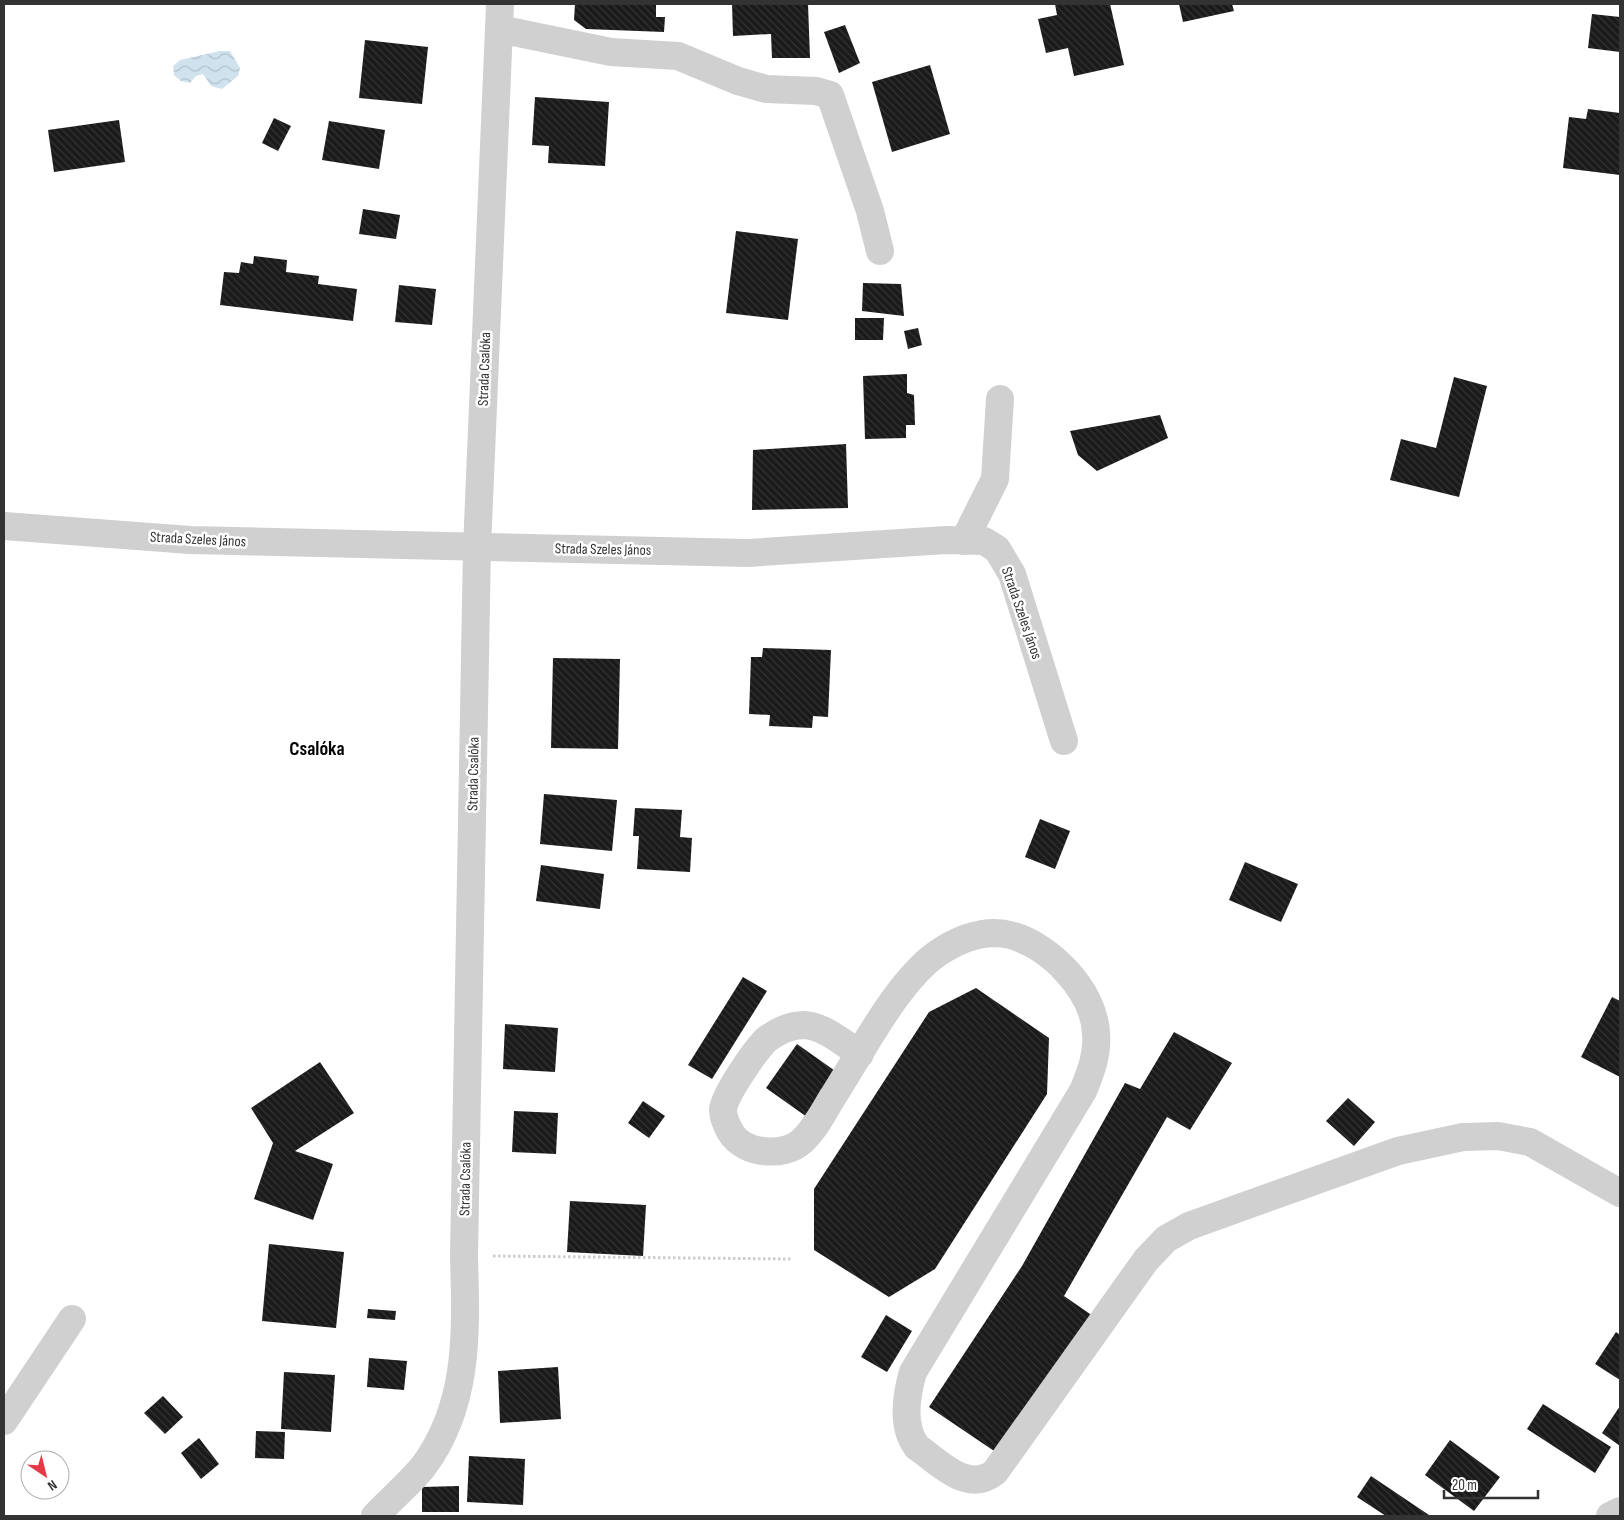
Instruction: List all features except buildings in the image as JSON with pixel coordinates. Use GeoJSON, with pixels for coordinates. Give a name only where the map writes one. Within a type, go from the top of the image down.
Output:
{"type":"FeatureCollection","features":[{"type":"Feature","properties":{"kind":"street"},"geometry":{"type":"LineString","coordinates":[[499,16],[611,52],[678,56],[747,84],[766,89],[816,91],[830,96],[870,211],[880,250]]}},
{"type":"Feature","properties":{"kind":"street","name":"Strada Csalóka"},"geometry":{"type":"LineString","coordinates":[[375,1516],[423,1467],[444,1433],[453,1410],[466,1343],[464,1256],[477,548],[499,16]]}},
{"type":"Feature","properties":{"kind":"street"},"geometry":{"type":"LineString","coordinates":[[964,540],[995,479],[1000,398]]}},
{"type":"Feature","properties":{"kind":"street","name":"Strada Szeles János"},"geometry":{"type":"LineString","coordinates":[[4,526],[190,540],[748,553],[946,540],[984,541],[997,549],[1012,574],[1064,741]]}},
{"type":"Feature","properties":{"kind":"street"},"geometry":{"type":"LineString","coordinates":[[860,1054],[818,1027],[790,1026],[776,1033],[765,1041],[727,1094],[722,1108],[731,1134],[740,1143],[752,1150],[770,1151],[784,1149],[800,1143],[812,1130],[860,1054],[904,984],[921,967],[953,944],[973,936],[1010,935],[1028,942],[1044,952],[1075,983],[1087,1000],[1094,1017],[1095,1051],[1092,1070],[1083,1091],[913,1372],[908,1389],[906,1414],[912,1440],[931,1457],[970,1481],[978,1481],[995,1472],[1146,1260],[1166,1239],[1189,1226],[1398,1151],[1463,1137],[1498,1136],[1530,1142],[1620,1193]]}},
{"type":"Feature","properties":{"kind":"street"},"geometry":{"type":"LineString","coordinates":[[4,1422],[72,1319]]}},
{"type":"Feature","properties":{"kind":"street"},"geometry":{"type":"LineString","coordinates":[[1610,1516],[1620,1511]]}},
{"type":"Feature","properties":{"kind":"path"},"geometry":{"type":"LineString","coordinates":[[464,1256],[792,1258]]}},
{"type":"Feature","properties":{"kind":"water"},"geometry":{"type":"Polygon","coordinates":[[[220,51],[230,51],[240,68],[238,76],[222,89],[211,86],[203,74],[196,76],[190,83],[181,81],[174,75],[173,66],[180,60],[220,51]]]}},
{"type":"Feature","properties":{"kind":"district","name":"Csalóka"},"geometry":{"type":"Point","coordinates":[317,748]}}]}
